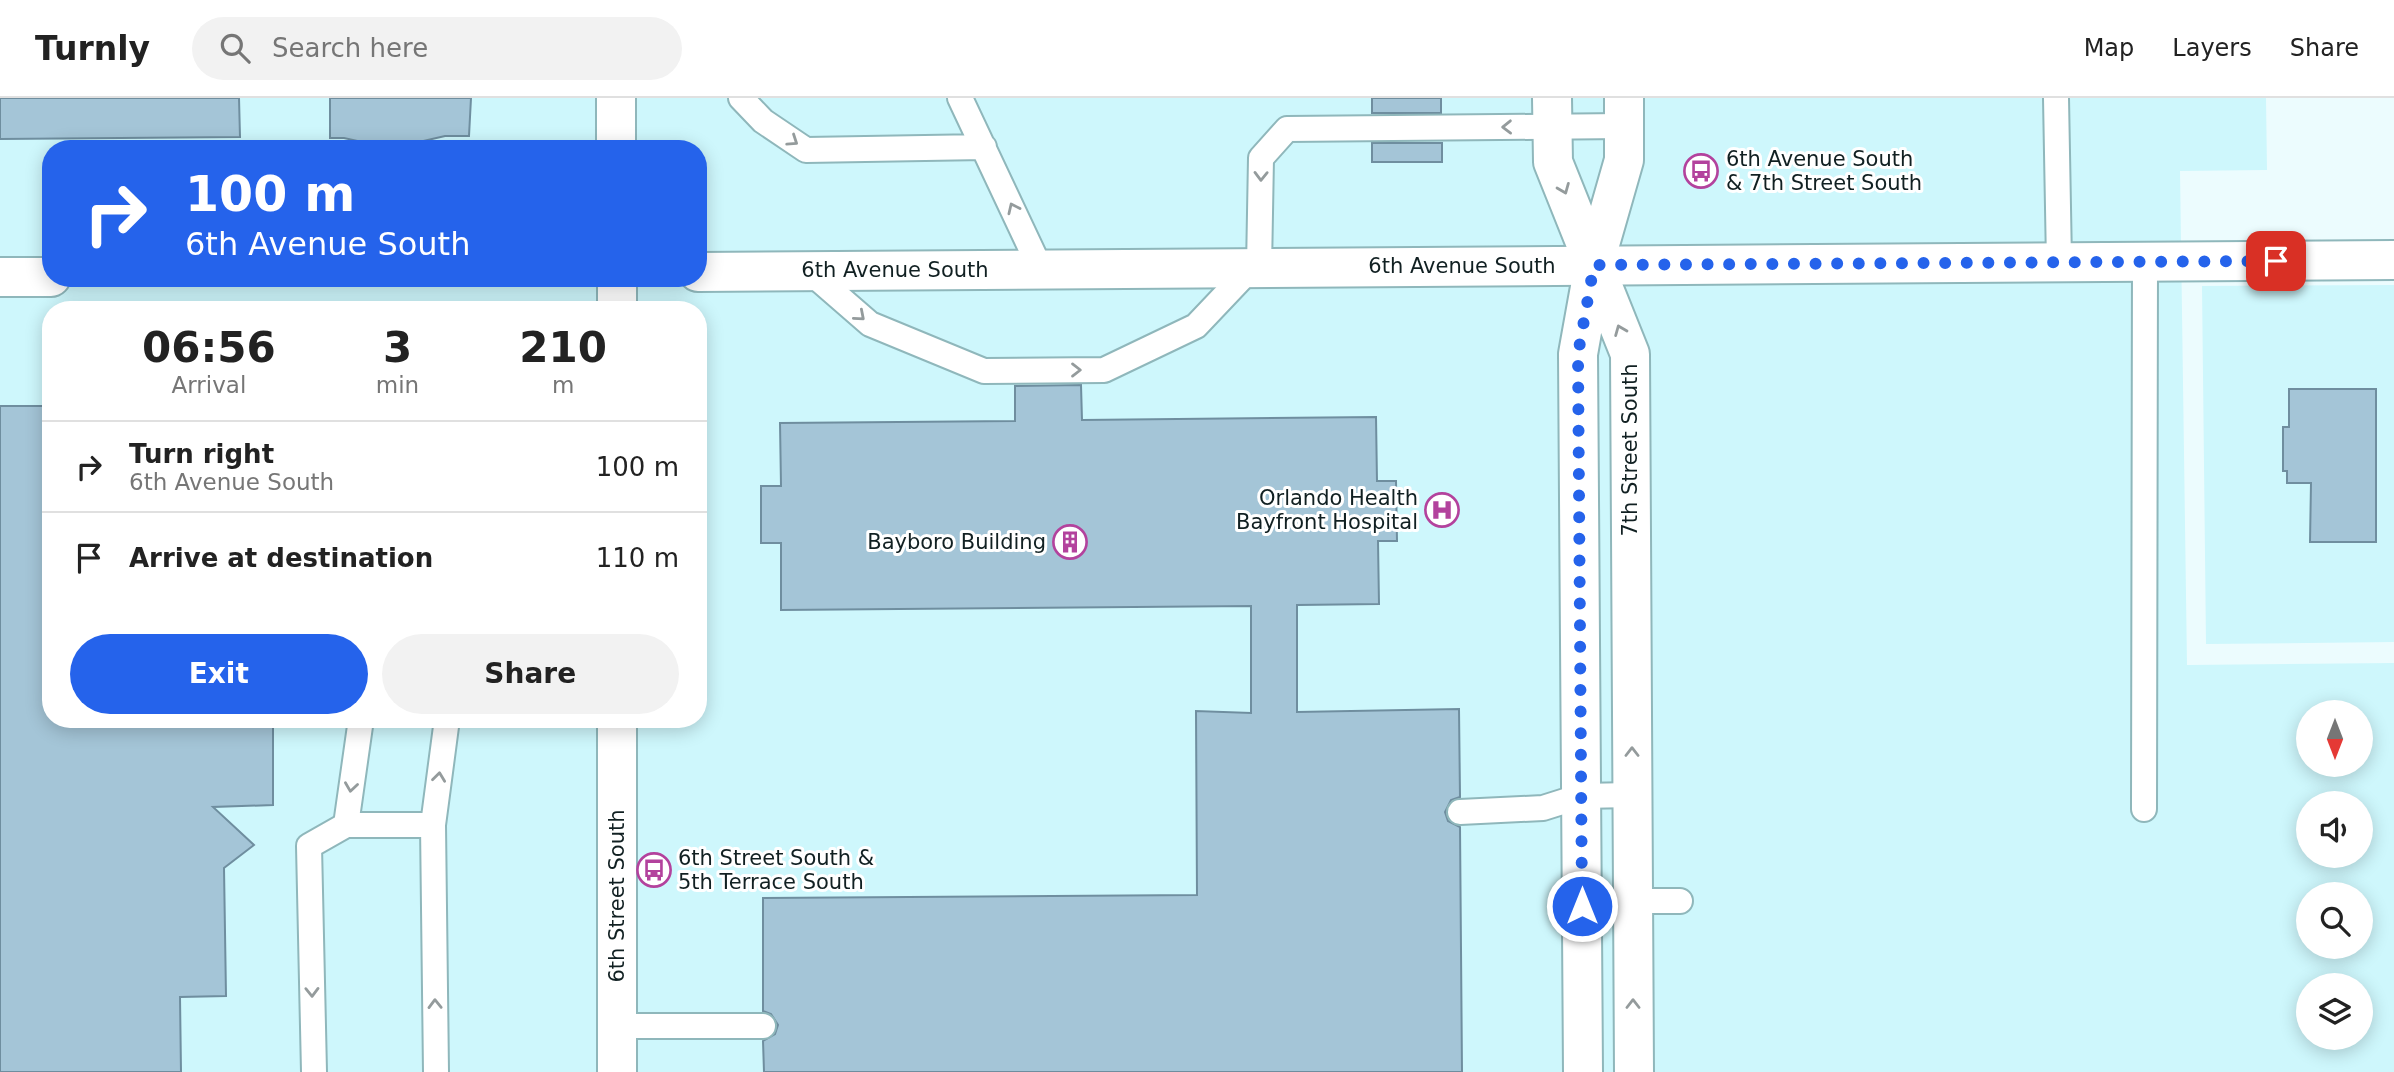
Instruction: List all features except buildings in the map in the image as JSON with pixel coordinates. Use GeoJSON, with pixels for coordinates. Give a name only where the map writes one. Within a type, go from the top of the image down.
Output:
{"type":"FeatureCollection","features":[{"type":"Feature","properties":{"kind":"street"},"geometry":{"type":"LineString","coordinates":[[616,98],[616,140]]}},
{"type":"Feature","properties":{"kind":"street","name":"7th Street South"},"geometry":{"type":"LineString","coordinates":[[1552,112],[1553,162],[1630,354],[1634,1072]]}},
{"type":"Feature","properties":{"kind":"street"},"geometry":{"type":"LineString","coordinates":[[1583,1072],[1578,354],[1594,265],[1624,160],[1624,112]]}},
{"type":"Feature","properties":{"kind":"street","name":"6th Avenue South"},"geometry":{"type":"LineString","coordinates":[[707,272],[2394,260]]}},
{"type":"Feature","properties":{"kind":"street"},"geometry":{"type":"LineString","coordinates":[[0,277],[42,276]]}},
{"type":"Feature","properties":{"kind":"street","name":"6th Street South"},"geometry":{"type":"LineString","coordinates":[[617,728],[617,1072]]}},
{"type":"Feature","properties":{"kind":"lane"},"geometry":{"type":"LineString","coordinates":[[741,98],[763,121],[806,150],[984,147]]}},
{"type":"Feature","properties":{"kind":"lane"},"geometry":{"type":"LineString","coordinates":[[960,98],[1041,270]]}},
{"type":"Feature","properties":{"kind":"lane"},"geometry":{"type":"LineString","coordinates":[[2056,98],[2059,262]]}},
{"type":"Feature","properties":{"kind":"lane"},"geometry":{"type":"LineString","coordinates":[[809,271],[870,324],[984,371],[1104,370],[1196,326],[1255,268],[1261,158],[1287,130],[1552,112],[1624,112]]}},
{"type":"Feature","properties":{"kind":"lane"},"geometry":{"type":"LineString","coordinates":[[2144,810],[2145,262]]}},
{"type":"Feature","properties":{"kind":"lane"},"geometry":{"type":"LineString","coordinates":[[346,825],[359,728]]}},
{"type":"Feature","properties":{"kind":"lane"},"geometry":{"type":"LineString","coordinates":[[436,1072],[433,825],[446,728]]}},
{"type":"Feature","properties":{"kind":"lane"},"geometry":{"type":"LineString","coordinates":[[1460,812],[1543,808],[1581,796],[1632,795]]}},
{"type":"Feature","properties":{"kind":"lane"},"geometry":{"type":"LineString","coordinates":[[314,1072],[309,846],[346,825],[433,825]]}},
{"type":"Feature","properties":{"kind":"lane"},"geometry":{"type":"LineString","coordinates":[[1633,901],[1680,901]]}},
{"type":"Feature","properties":{"kind":"lane"},"geometry":{"type":"LineString","coordinates":[[617,1026],[763,1026]]}},
{"type":"Feature","properties":{"kind":"shaded area","name":"Orlando Health Bayfront Hospital"},"geometry":{"type":"Polygon","coordinates":[[[0,98],[2266,98],[2267,170],[2180,171],[2187,665],[2394,663],[2394,1072],[0,1072],[0,98]]]}},
{"type":"Feature","properties":{"kind":"shaded area"},"geometry":{"type":"Polygon","coordinates":[[[2394,285],[2394,642],[2206,644],[2202,286],[2394,285]]]}},
{"type":"Feature","properties":{"kind":"place","name":"6th Avenue South & 7th Street South"},"geometry":{"type":"Point","coordinates":[1701,171]}},
{"type":"Feature","properties":{"kind":"place","name":"Orlando Health Bayfront Hospital"},"geometry":{"type":"Point","coordinates":[1442,510]}},
{"type":"Feature","properties":{"kind":"place","name":"Bayboro Building"},"geometry":{"type":"Point","coordinates":[1070,542]}},
{"type":"Feature","properties":{"kind":"place","name":"6th Street South & 5th Terrace South"},"geometry":{"type":"Point","coordinates":[654,870]}},
{"type":"Feature","properties":{"kind":"route"},"geometry":{"type":"LineString","coordinates":[[1582,906],[1578,354],[1594,265],[2276,261]]}}]}
